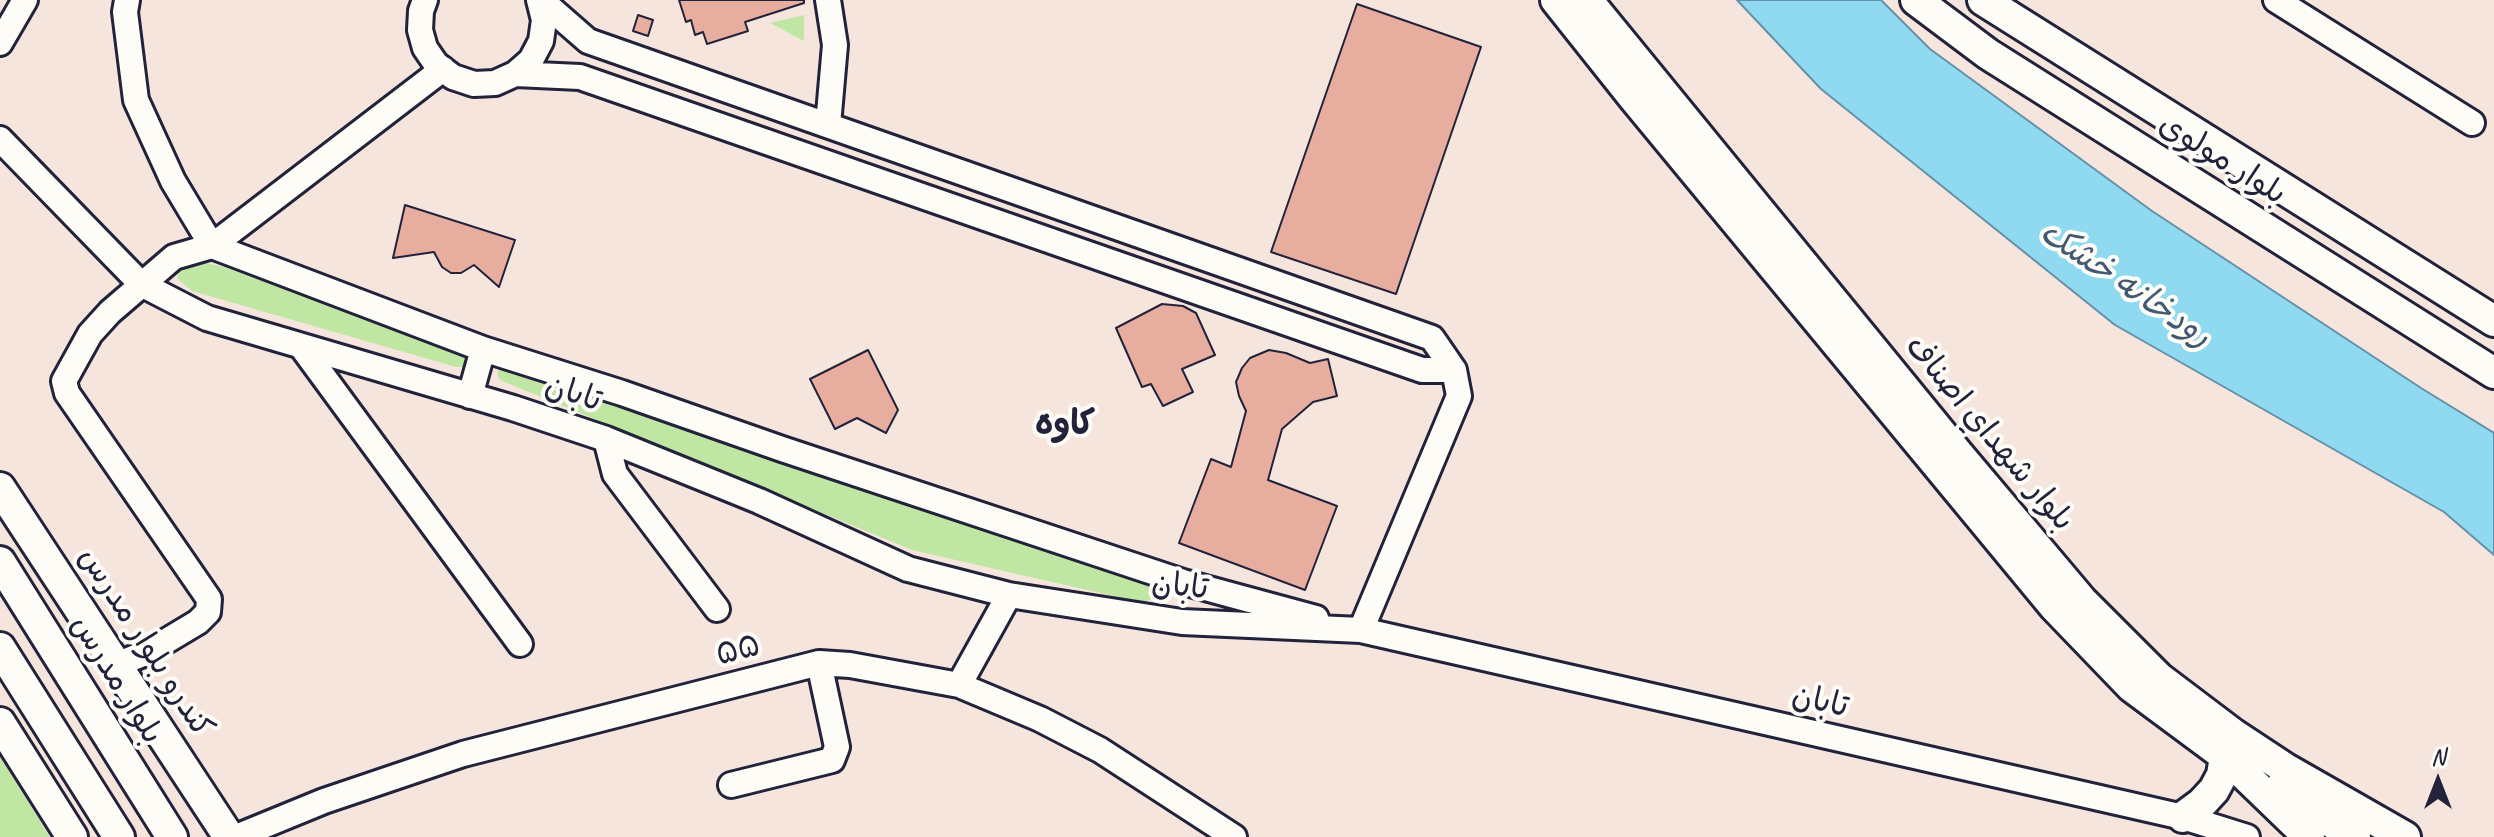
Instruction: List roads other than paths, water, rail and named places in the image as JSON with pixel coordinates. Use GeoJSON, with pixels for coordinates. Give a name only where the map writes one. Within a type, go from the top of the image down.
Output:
{"type":"FeatureCollection","features":[{"type":"Feature","properties":{"kind":"main road","name":"بلوار شهداي اصناف"},"geometry":{"type":"LineString","coordinates":[[1556,0],[2054,606],[2132,687],[2229,745],[2286,769],[2405,837]]}},
{"type":"Feature","properties":{"kind":"main road","name":"بلوار شهداي اصناف"},"geometry":{"type":"LineString","coordinates":[[1587,0],[2082,601],[2229,745],[2309,837]]}},
{"type":"Feature","properties":{"kind":"main road","name":"بلوار مولوی"},"geometry":{"type":"LineString","coordinates":[[1916,0],[1988,54],[2494,373]]}},
{"type":"Feature","properties":{"kind":"main road","name":"بلوار مولوی"},"geometry":{"type":"LineString","coordinates":[[1983,0],[2018,10],[2280,187],[2494,321]]}},
{"type":"Feature","properties":{"kind":"main road"},"geometry":{"type":"LineString","coordinates":[[2253,223],[2280,187]]}},
{"type":"Feature","properties":{"kind":"main road","name":"کندرو بلوار مدرس"},"geometry":{"type":"LineString","coordinates":[[0,488],[229,837]]}},
{"type":"Feature","properties":{"kind":"main road","name":"بلوار مدرس"},"geometry":{"type":"LineString","coordinates":[[0,562],[172,837]]}},
{"type":"Feature","properties":{"kind":"main road"},"geometry":{"type":"LineString","coordinates":[[0,648],[119,837]]}},
{"type":"Feature","properties":{"kind":"main road"},"geometry":{"type":"LineString","coordinates":[[0,667],[29,691]]}},
{"type":"Feature","properties":{"kind":"main road"},"geometry":{"type":"LineString","coordinates":[[0,723],[75,836]]}},
{"type":"Feature","properties":{"kind":"main road"},"geometry":{"type":"LineString","coordinates":[[2183,817],[2214,790],[2222,775],[2229,745],[2355,837]]}},
{"type":"Feature","properties":{"kind":"street"},"geometry":{"type":"LineString","coordinates":[[0,43],[25,0]]}},
{"type":"Feature","properties":{"kind":"street"},"geometry":{"type":"LineString","coordinates":[[127,0],[125,12],[136,100],[173,181],[212,246],[483,349],[782,449],[1183,582],[1361,630],[1459,396],[1454,370],[1432,338],[588,41],[540,0]]}},
{"type":"Feature","properties":{"kind":"street"},"geometry":{"type":"LineString","coordinates":[[425,0],[420,30],[425,48],[436,64],[453,77],[474,84],[495,83],[515,74],[531,60],[541,41],[544,20],[540,0]]}},
{"type":"Feature","properties":{"kind":"street"},"geometry":{"type":"LineString","coordinates":[[828,0],[835,45],[828,125]]}},
{"type":"Feature","properties":{"kind":"street"},"geometry":{"type":"LineString","coordinates":[[2276,0],[2472,123]]}},
{"type":"Feature","properties":{"kind":"street"},"geometry":{"type":"LineString","coordinates":[[116,665],[173,639],[198,622],[208,612],[209,599],[67,393],[64,381],[90,334],[141,284],[174,257],[212,246],[443,69]]}},
{"type":"Feature","properties":{"kind":"street"},"geometry":{"type":"LineString","coordinates":[[515,74],[580,77],[1422,370],[1454,370]]}},
{"type":"Feature","properties":{"kind":"street","name":"تابان"},"geometry":{"type":"LineString","coordinates":[[0,139],[141,284],[207,318],[606,439],[759,501],[908,569],[1009,595],[1182,622],[1361,630],[2183,817],[2247,837]]}},
{"type":"Feature","properties":{"kind":"street"},"geometry":{"type":"LineString","coordinates":[[301,346],[520,644]]}},
{"type":"Feature","properties":{"kind":"street"},"geometry":{"type":"LineString","coordinates":[[470,396],[483,349]]}},
{"type":"Feature","properties":{"kind":"street"},"geometry":{"type":"LineString","coordinates":[[606,439],[615,474],[717,609]]}},
{"type":"Feature","properties":{"kind":"street"},"geometry":{"type":"LineString","coordinates":[[959,685],[1009,595]]}},
{"type":"Feature","properties":{"kind":"street"},"geometry":{"type":"LineString","coordinates":[[731,785],[832,760],[837,747],[819,663]]}},
{"type":"Feature","properties":{"kind":"street","name":"۵۵"},"geometry":{"type":"LineString","coordinates":[[236,837],[324,801],[463,754],[819,663],[850,665],[959,685],[1040,719],[1100,750],[1234,837]]}},
{"type":"Feature","properties":{"kind":"water","name":"رودخانه خشک"},"geometry":{"type":"Polygon","coordinates":[[[1737,0],[1881,0],[1930,49],[2152,211],[2494,433],[2494,555],[2444,512],[2115,325],[1821,89],[1737,0]]]}},
{"type":"Feature","properties":{"kind":"district","name":"کاوه"},"geometry":{"type":"Point","coordinates":[1065,425]}}]}
